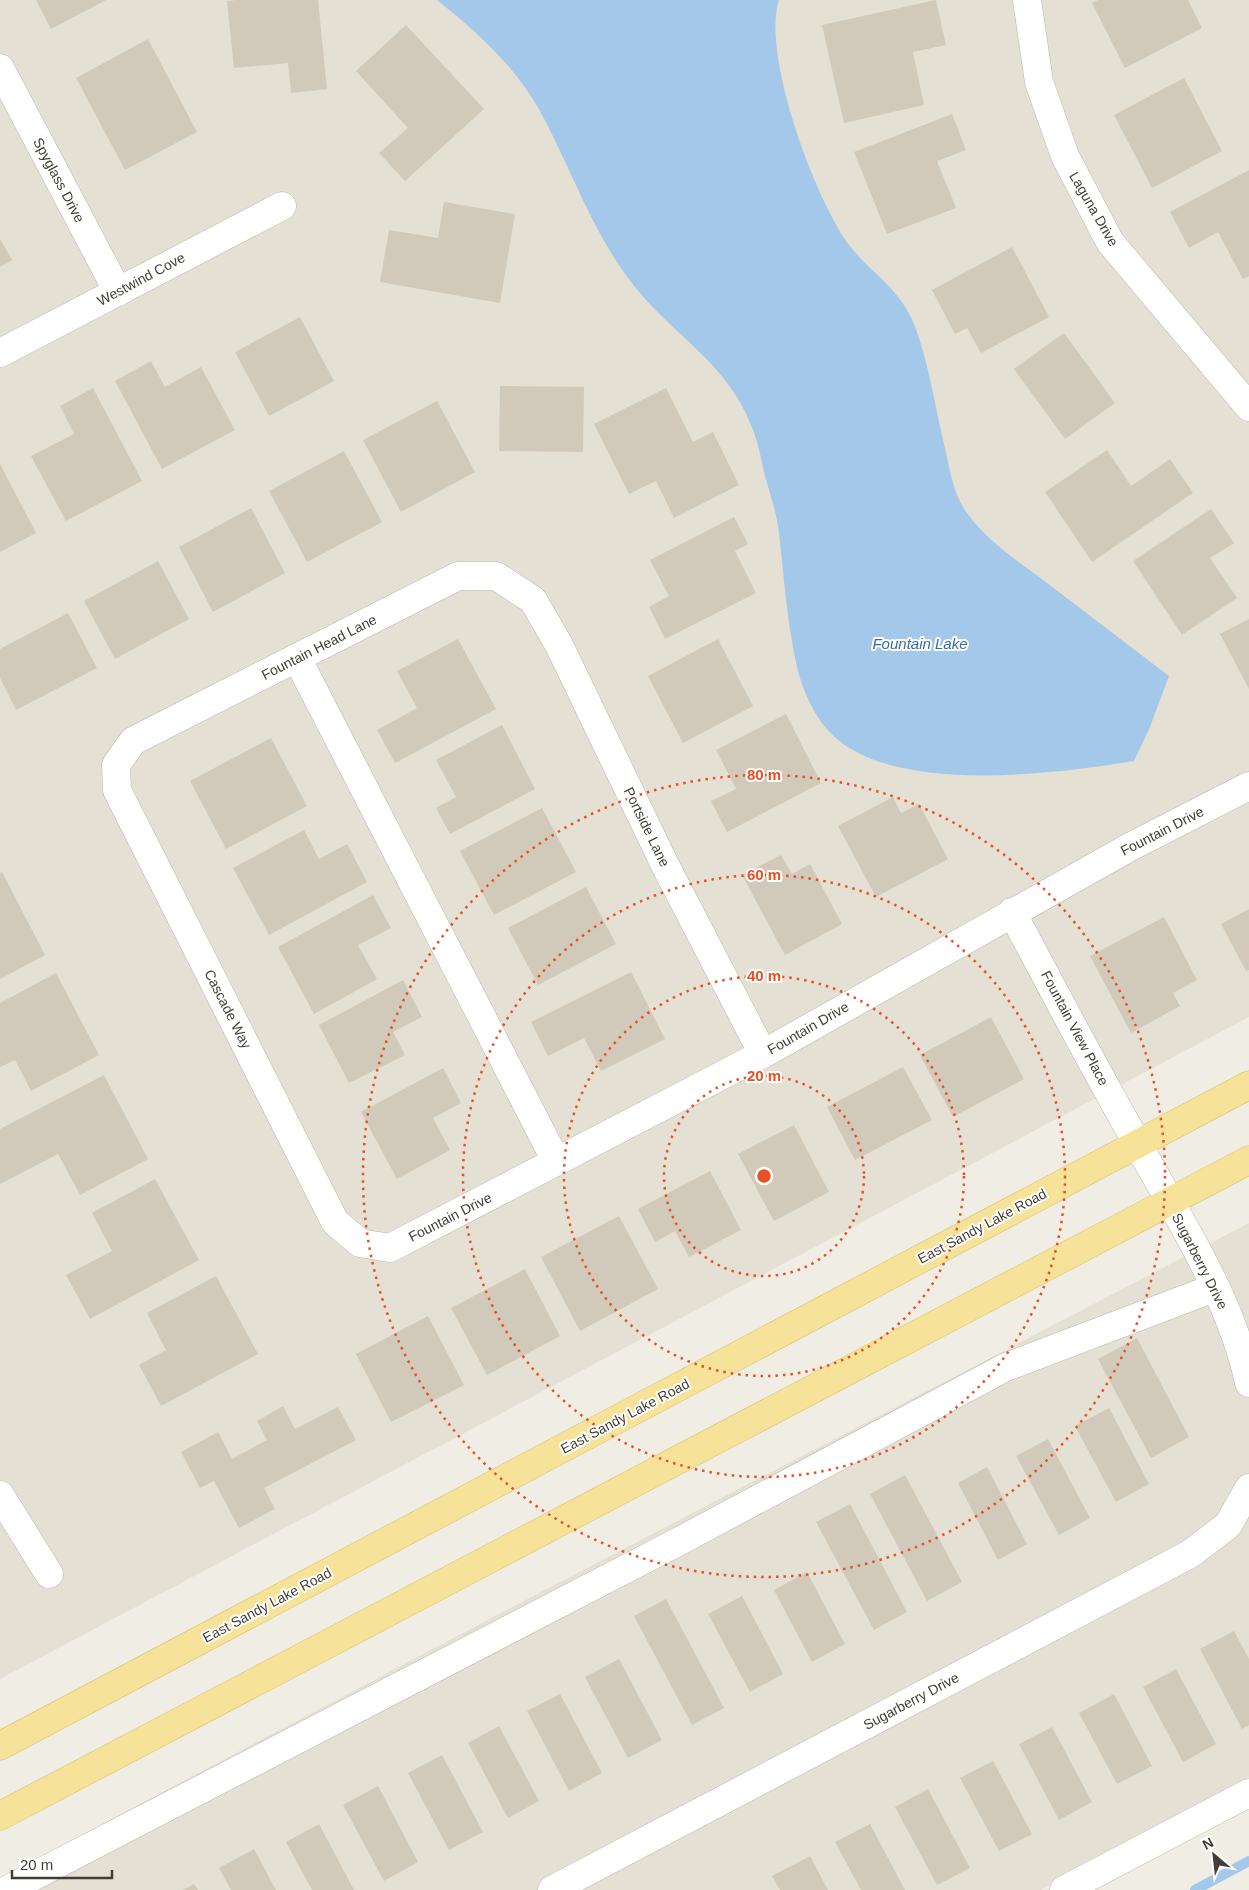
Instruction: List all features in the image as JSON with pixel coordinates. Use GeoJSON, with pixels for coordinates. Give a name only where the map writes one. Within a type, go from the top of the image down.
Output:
{"type":"FeatureCollection","features":[{"type":"Feature","properties":{"kind":"main road","name":"East Sandy Lake Road"},"geometry":{"type":"LineString","coordinates":[[0,1746],[1249,1085]]}},
{"type":"Feature","properties":{"kind":"main road"},"geometry":{"type":"LineString","coordinates":[[0,1816],[1249,1160]]}},
{"type":"Feature","properties":{"kind":"street","name":"Laguna Drive"},"geometry":{"type":"LineString","coordinates":[[1026,0],[1040,82],[1065,156],[1110,242],[1249,407]]}},
{"type":"Feature","properties":{"kind":"street","name":"Spyglass Drive"},"geometry":{"type":"LineString","coordinates":[[0,68],[118,292]]}},
{"type":"Feature","properties":{"kind":"street","name":"Westwind Cove"},"geometry":{"type":"LineString","coordinates":[[0,353],[282,206]]}},
{"type":"Feature","properties":{"kind":"street","name":"Fountain Head Lane"},"geometry":{"type":"LineString","coordinates":[[116,765],[133,741],[458,576],[496,576],[533,600]]}},
{"type":"Feature","properties":{"kind":"street","name":"Portside Lane"},"geometry":{"type":"LineString","coordinates":[[533,600],[559,645],[665,865],[763,1054]]}},
{"type":"Feature","properties":{"kind":"street"},"geometry":{"type":"LineString","coordinates":[[296,658],[556,1161]]}},
{"type":"Feature","properties":{"kind":"street","name":"Cascade Way"},"geometry":{"type":"LineString","coordinates":[[116,765],[118,790],[335,1222],[360,1243]]}},
{"type":"Feature","properties":{"kind":"street","name":"Fountain Drive"},"geometry":{"type":"LineString","coordinates":[[360,1243],[390,1248],[763,1054],[1012,912],[1130,847],[1249,786]]}},
{"type":"Feature","properties":{"kind":"street","name":"Fountain View Place"},"geometry":{"type":"LineString","coordinates":[[1012,912],[1137,1144]]}},
{"type":"Feature","properties":{"kind":"street","name":"Sugarberry Drive"},"geometry":{"type":"LineString","coordinates":[[1137,1144],[1170,1201],[1214,1288],[1242,1352],[1249,1384]]}},
{"type":"Feature","properties":{"kind":"street"},"geometry":{"type":"LineString","coordinates":[[7,1890],[672,1546],[1006,1367],[1214,1288]]}},
{"type":"Feature","properties":{"kind":"street","name":"Sugarberry Drive"},"geometry":{"type":"LineString","coordinates":[[552,1890],[1190,1554],[1228,1525],[1249,1488]]}},
{"type":"Feature","properties":{"kind":"street"},"geometry":{"type":"LineString","coordinates":[[0,1495],[49,1574]]}},
{"type":"Feature","properties":{"kind":"street"},"geometry":{"type":"LineString","coordinates":[[1064,1890],[1249,1794]]}},
{"type":"Feature","properties":{"kind":"shaded area"},"geometry":{"type":"Polygon","coordinates":[[[0,0],[1249,0],[1249,1017],[0,1679],[0,0]]]}},
{"type":"Feature","properties":{"kind":"shaded area"},"geometry":{"type":"Polygon","coordinates":[[[1249,1223],[1249,1777],[1158,1829],[1041,1890],[0,1890],[0,1878],[497,1615],[1249,1223]]]}},
{"type":"Feature","properties":{"kind":"water","name":"Fountain Lake"},"geometry":{"type":"Polygon","coordinates":[[[437,0],[779,0],[775,24],[778,55],[784,89],[794,126],[807,162],[835,223],[849,245],[893,291],[914,324],[928,370],[953,482],[962,506],[984,533],[1004,551],[1169,676],[1150,727],[1134,761],[1063,771],[1022,774],[979,775],[937,773],[898,767],[864,756],[836,738],[829,731],[811,706],[797,667],[788,617],[777,519],[756,437],[740,403],[714,367],[650,305],[620,267],[595,224],[552,133],[519,79],[480,37],[437,0]]]}},
{"type":"Feature","properties":{"kind":"building"},"geometry":{"type":"Polygon","coordinates":[[[36,0],[106,0],[51,29],[36,0]]]}},
{"type":"Feature","properties":{"kind":"building"},"geometry":{"type":"Polygon","coordinates":[[[318,0],[327,89],[291,93],[288,63],[234,68],[227,1],[318,0]]]}},
{"type":"Feature","properties":{"kind":"building"},"geometry":{"type":"Polygon","coordinates":[[[936,0],[946,45],[913,52],[924,105],[844,123],[822,25],[936,0]]]}},
{"type":"Feature","properties":{"kind":"building"},"geometry":{"type":"Polygon","coordinates":[[[1098,0],[1188,0],[1202,28],[1125,68],[1092,3],[1098,0]]]}},
{"type":"Feature","properties":{"kind":"building"},"geometry":{"type":"Polygon","coordinates":[[[406,25],[484,109],[405,181],[379,153],[408,128],[356,71],[406,25]]]}},
{"type":"Feature","properties":{"kind":"building"},"geometry":{"type":"Polygon","coordinates":[[[148,39],[197,132],[125,170],[76,78],[148,39]]]}},
{"type":"Feature","properties":{"kind":"building"},"geometry":{"type":"Polygon","coordinates":[[[1184,78],[1222,151],[1152,188],[1114,115],[1184,78]]]}},
{"type":"Feature","properties":{"kind":"building"},"geometry":{"type":"Polygon","coordinates":[[[952,114],[966,150],[937,161],[956,208],[887,234],[854,152],[952,114]]]}},
{"type":"Feature","properties":{"kind":"building"},"geometry":{"type":"Polygon","coordinates":[[[1249,170],[1249,276],[1243,279],[1218,232],[1189,248],[1170,212],[1249,170]]]}},
{"type":"Feature","properties":{"kind":"building"},"geometry":{"type":"Polygon","coordinates":[[[444,202],[515,214],[500,303],[380,282],[389,230],[438,238],[444,202]]]}},
{"type":"Feature","properties":{"kind":"building"},"geometry":{"type":"Polygon","coordinates":[[[0,239],[12,260],[0,267],[0,239]]]}},
{"type":"Feature","properties":{"kind":"building"},"geometry":{"type":"Polygon","coordinates":[[[1012,247],[1049,317],[981,353],[967,328],[955,334],[932,290],[1012,247]]]}},
{"type":"Feature","properties":{"kind":"building"},"geometry":{"type":"Polygon","coordinates":[[[300,317],[334,381],[269,416],[235,352],[300,317]]]}},
{"type":"Feature","properties":{"kind":"building"},"geometry":{"type":"Polygon","coordinates":[[[1064,333],[1115,403],[1065,439],[1014,369],[1064,333]]]}},
{"type":"Feature","properties":{"kind":"building"},"geometry":{"type":"Polygon","coordinates":[[[151,361],[165,387],[201,367],[235,430],[162,469],[115,381],[151,361]]]}},
{"type":"Feature","properties":{"kind":"building"},"geometry":{"type":"Polygon","coordinates":[[[500,386],[584,387],[583,452],[499,451],[500,386]]]}},
{"type":"Feature","properties":{"kind":"building"},"geometry":{"type":"Polygon","coordinates":[[[93,388],[142,481],[66,521],[31,456],[74,434],[60,406],[93,388]]]}},
{"type":"Feature","properties":{"kind":"building"},"geometry":{"type":"Polygon","coordinates":[[[666,388],[693,442],[713,432],[739,485],[674,518],[656,481],[629,494],[594,424],[666,388]]]}},
{"type":"Feature","properties":{"kind":"building"},"geometry":{"type":"Polygon","coordinates":[[[437,401],[475,472],[401,512],[363,440],[437,401]]]}},
{"type":"Feature","properties":{"kind":"building"},"geometry":{"type":"Polygon","coordinates":[[[1107,450],[1131,486],[1170,459],[1193,493],[1092,562],[1045,492],[1107,450]]]}},
{"type":"Feature","properties":{"kind":"building"},"geometry":{"type":"Polygon","coordinates":[[[344,451],[382,522],[307,562],[269,491],[344,451]]]}},
{"type":"Feature","properties":{"kind":"building"},"geometry":{"type":"Polygon","coordinates":[[[0,464],[36,533],[0,552],[0,464]]]}},
{"type":"Feature","properties":{"kind":"building"},"geometry":{"type":"Polygon","coordinates":[[[251,508],[285,573],[213,612],[179,547],[251,508]]]}},
{"type":"Feature","properties":{"kind":"building"},"geometry":{"type":"Polygon","coordinates":[[[1211,509],[1234,543],[1210,558],[1237,598],[1182,635],[1133,561],[1211,509]]]}},
{"type":"Feature","properties":{"kind":"building"},"geometry":{"type":"Polygon","coordinates":[[[734,517],[748,544],[735,551],[756,593],[665,639],[649,607],[669,596],[650,560],[734,517]]]}},
{"type":"Feature","properties":{"kind":"building"},"geometry":{"type":"Polygon","coordinates":[[[158,561],[189,619],[115,659],[84,601],[158,561]]]}},
{"type":"Feature","properties":{"kind":"building"},"geometry":{"type":"Polygon","coordinates":[[[68,613],[97,668],[16,710],[0,678],[0,649],[68,613]]]}},
{"type":"Feature","properties":{"kind":"building"},"geometry":{"type":"Polygon","coordinates":[[[1249,619],[1249,689],[1220,634],[1249,619]]]}},
{"type":"Feature","properties":{"kind":"building"},"geometry":{"type":"Polygon","coordinates":[[[458,639],[496,709],[395,763],[377,730],[417,708],[397,671],[458,639]]]}},
{"type":"Feature","properties":{"kind":"building"},"geometry":{"type":"Polygon","coordinates":[[[718,639],[753,706],[683,743],[648,676],[718,639]]]}},
{"type":"Feature","properties":{"kind":"building"},"geometry":{"type":"Polygon","coordinates":[[[786,714],[821,783],[727,832],[711,801],[736,789],[716,750],[786,714]]]}},
{"type":"Feature","properties":{"kind":"building"},"geometry":{"type":"Polygon","coordinates":[[[502,725],[535,789],[450,834],[436,808],[456,797],[436,760],[502,725]]]}},
{"type":"Feature","properties":{"kind":"building"},"geometry":{"type":"Polygon","coordinates":[[[271,738],[307,806],[226,849],[190,781],[271,738]]]}},
{"type":"Feature","properties":{"kind":"building"},"geometry":{"type":"Polygon","coordinates":[[[893,797],[901,813],[919,804],[948,859],[876,897],[838,826],[893,797]]]}},
{"type":"Feature","properties":{"kind":"building"},"geometry":{"type":"Polygon","coordinates":[[[542,808],[576,872],[494,915],[460,851],[542,808]]]}},
{"type":"Feature","properties":{"kind":"building"},"geometry":{"type":"Polygon","coordinates":[[[304,830],[319,859],[347,844],[367,882],[269,935],[233,868],[304,830]]]}},
{"type":"Feature","properties":{"kind":"building"},"geometry":{"type":"Polygon","coordinates":[[[781,855],[792,874],[810,864],[842,924],[785,955],[742,875],[781,855]]]}},
{"type":"Feature","properties":{"kind":"building"},"geometry":{"type":"Polygon","coordinates":[[[2,872],[45,955],[0,979],[0,873],[2,872]]]}},
{"type":"Feature","properties":{"kind":"building"},"geometry":{"type":"Polygon","coordinates":[[[586,887],[616,944],[538,985],[508,928],[586,887]]]}},
{"type":"Feature","properties":{"kind":"building"},"geometry":{"type":"Polygon","coordinates":[[[373,895],[391,928],[358,945],[377,979],[314,1014],[278,947],[373,895]]]}},
{"type":"Feature","properties":{"kind":"building"},"geometry":{"type":"Polygon","coordinates":[[[1249,909],[1249,970],[1246,971],[1221,924],[1249,909]]]}},
{"type":"Feature","properties":{"kind":"building"},"geometry":{"type":"Polygon","coordinates":[[[1164,917],[1197,980],[1173,993],[1180,1006],[1131,1033],[1090,956],[1164,917]]]}},
{"type":"Feature","properties":{"kind":"building"},"geometry":{"type":"Polygon","coordinates":[[[631,972],[665,1039],[601,1071],[584,1038],[548,1056],[531,1022],[631,972]]]}},
{"type":"Feature","properties":{"kind":"building"},"geometry":{"type":"Polygon","coordinates":[[[56,973],[99,1055],[31,1091],[15,1060],[0,1067],[0,1003],[56,973]]]}},
{"type":"Feature","properties":{"kind":"building"},"geometry":{"type":"Polygon","coordinates":[[[403,980],[422,1017],[393,1032],[405,1055],[349,1083],[319,1025],[403,980]]]}},
{"type":"Feature","properties":{"kind":"building"},"geometry":{"type":"Polygon","coordinates":[[[991,1017],[1024,1079],[953,1117],[920,1055],[991,1017]]]}},
{"type":"Feature","properties":{"kind":"building"},"geometry":{"type":"Polygon","coordinates":[[[903,1067],[932,1120],[855,1160],[827,1107],[903,1067]]]}},
{"type":"Feature","properties":{"kind":"building"},"geometry":{"type":"Polygon","coordinates":[[[443,1068],[461,1103],[433,1118],[450,1150],[397,1179],[361,1112],[443,1068]]]}},
{"type":"Feature","properties":{"kind":"building"},"geometry":{"type":"Polygon","coordinates":[[[104,1075],[148,1159],[80,1195],[58,1154],[0,1184],[0,1129],[104,1075]]]}},
{"type":"Feature","properties":{"kind":"building"},"geometry":{"type":"Polygon","coordinates":[[[794,1125],[829,1192],[774,1221],[738,1154],[794,1125]]]}},
{"type":"Feature","properties":{"kind":"building"},"geometry":{"type":"Polygon","coordinates":[[[710,1171],[741,1230],[689,1257],[675,1231],[655,1242],[638,1209],[710,1171]]]}},
{"type":"Feature","properties":{"kind":"building"},"geometry":{"type":"Polygon","coordinates":[[[155,1179],[199,1260],[90,1319],[66,1275],[112,1251],[92,1213],[155,1179]]]}},
{"type":"Feature","properties":{"kind":"building"},"geometry":{"type":"Polygon","coordinates":[[[619,1216],[658,1289],[580,1331],[541,1257],[619,1216]]]}},
{"type":"Feature","properties":{"kind":"building"},"geometry":{"type":"Polygon","coordinates":[[[525,1269],[560,1336],[487,1375],[451,1308],[525,1269]]]}},
{"type":"Feature","properties":{"kind":"building"},"geometry":{"type":"Polygon","coordinates":[[[216,1276],[258,1354],[161,1406],[139,1365],[166,1350],[147,1313],[216,1276]]]}},
{"type":"Feature","properties":{"kind":"building"},"geometry":{"type":"Polygon","coordinates":[[[428,1316],[464,1385],[391,1422],[356,1354],[428,1316]]]}},
{"type":"Feature","properties":{"kind":"building"},"geometry":{"type":"Polygon","coordinates":[[[1137,1338],[1189,1437],[1151,1458],[1098,1359],[1137,1338]]]}},
{"type":"Feature","properties":{"kind":"building"},"geometry":{"type":"Polygon","coordinates":[[[283,1406],[295,1429],[338,1407],[356,1440],[264,1488],[275,1509],[239,1528],[214,1481],[200,1488],[181,1452],[218,1432],[232,1459],[267,1440],[257,1421],[283,1406]]]}},
{"type":"Feature","properties":{"kind":"building"},"geometry":{"type":"Polygon","coordinates":[[[1109,1408],[1149,1484],[1116,1502],[1075,1426],[1109,1408]]]}},
{"type":"Feature","properties":{"kind":"building"},"geometry":{"type":"Polygon","coordinates":[[[1048,1439],[1090,1518],[1059,1535],[1016,1456],[1048,1439]]]}},
{"type":"Feature","properties":{"kind":"building"},"geometry":{"type":"Polygon","coordinates":[[[987,1467],[1027,1544],[998,1560],[958,1483],[987,1467]]]}},
{"type":"Feature","properties":{"kind":"building"},"geometry":{"type":"Polygon","coordinates":[[[905,1475],[962,1582],[927,1601],[870,1494],[905,1475]]]}},
{"type":"Feature","properties":{"kind":"building"},"geometry":{"type":"Polygon","coordinates":[[[850,1504],[907,1612],[874,1630],[816,1522],[850,1504]]]}},
{"type":"Feature","properties":{"kind":"building"},"geometry":{"type":"Polygon","coordinates":[[[807,1572],[845,1644],[812,1662],[774,1590],[807,1572]]]}},
{"type":"Feature","properties":{"kind":"building"},"geometry":{"type":"Polygon","coordinates":[[[742,1596],[783,1674],[750,1692],[708,1614],[742,1596]]]}},
{"type":"Feature","properties":{"kind":"building"},"geometry":{"type":"Polygon","coordinates":[[[666,1599],[724,1708],[692,1725],[634,1616],[666,1599]]]}},
{"type":"Feature","properties":{"kind":"building"},"geometry":{"type":"Polygon","coordinates":[[[1234,1631],[1249,1659],[1249,1725],[1242,1729],[1200,1649],[1234,1631]]]}},
{"type":"Feature","properties":{"kind":"building"},"geometry":{"type":"Polygon","coordinates":[[[619,1659],[662,1740],[628,1758],[585,1677],[619,1659]]]}},
{"type":"Feature","properties":{"kind":"building"},"geometry":{"type":"Polygon","coordinates":[[[1176,1669],[1216,1744],[1183,1762],[1143,1687],[1176,1669]]]}},
{"type":"Feature","properties":{"kind":"building"},"geometry":{"type":"Polygon","coordinates":[[[560,1694],[602,1773],[569,1791],[527,1711],[560,1694]]]}},
{"type":"Feature","properties":{"kind":"building"},"geometry":{"type":"Polygon","coordinates":[[[1114,1694],[1152,1766],[1117,1784],[1079,1713],[1114,1694]]]}},
{"type":"Feature","properties":{"kind":"building"},"geometry":{"type":"Polygon","coordinates":[[[499,1726],[539,1801],[508,1818],[468,1743],[499,1726]]]}},
{"type":"Feature","properties":{"kind":"building"},"geometry":{"type":"Polygon","coordinates":[[[1052,1727],[1092,1802],[1059,1820],[1019,1744],[1052,1727]]]}},
{"type":"Feature","properties":{"kind":"building"},"geometry":{"type":"Polygon","coordinates":[[[442,1755],[483,1832],[449,1850],[408,1773],[442,1755]]]}},
{"type":"Feature","properties":{"kind":"building"},"geometry":{"type":"Polygon","coordinates":[[[993,1761],[1032,1834],[999,1851],[960,1778],[993,1761]]]}},
{"type":"Feature","properties":{"kind":"building"},"geometry":{"type":"Polygon","coordinates":[[[378,1786],[418,1862],[384,1881],[343,1805],[378,1786]]]}},
{"type":"Feature","properties":{"kind":"building"},"geometry":{"type":"Polygon","coordinates":[[[928,1789],[970,1868],[937,1885],[895,1807],[928,1789]]]}},
{"type":"Feature","properties":{"kind":"building"},"geometry":{"type":"Polygon","coordinates":[[[319,1824],[354,1890],[312,1890],[286,1842],[319,1824]]]}},
{"type":"Feature","properties":{"kind":"building"},"geometry":{"type":"Polygon","coordinates":[[[870,1824],[905,1890],[861,1890],[835,1842],[870,1824]]]}},
{"type":"Feature","properties":{"kind":"building"},"geometry":{"type":"Polygon","coordinates":[[[254,1849],[276,1890],[231,1890],[219,1868],[254,1849]]]}},
{"type":"Feature","properties":{"kind":"building"},"geometry":{"type":"Polygon","coordinates":[[[810,1856],[828,1890],[780,1890],[772,1876],[810,1856]]]}},
{"type":"Feature","properties":{"kind":"building"},"geometry":{"type":"Polygon","coordinates":[[[194,1884],[198,1890],[183,1890],[194,1884]]]}},
{"type":"Feature","properties":{"kind":"waterway"},"geometry":{"type":"LineString","coordinates":[[1195,1890],[1249,1861]]}}]}
